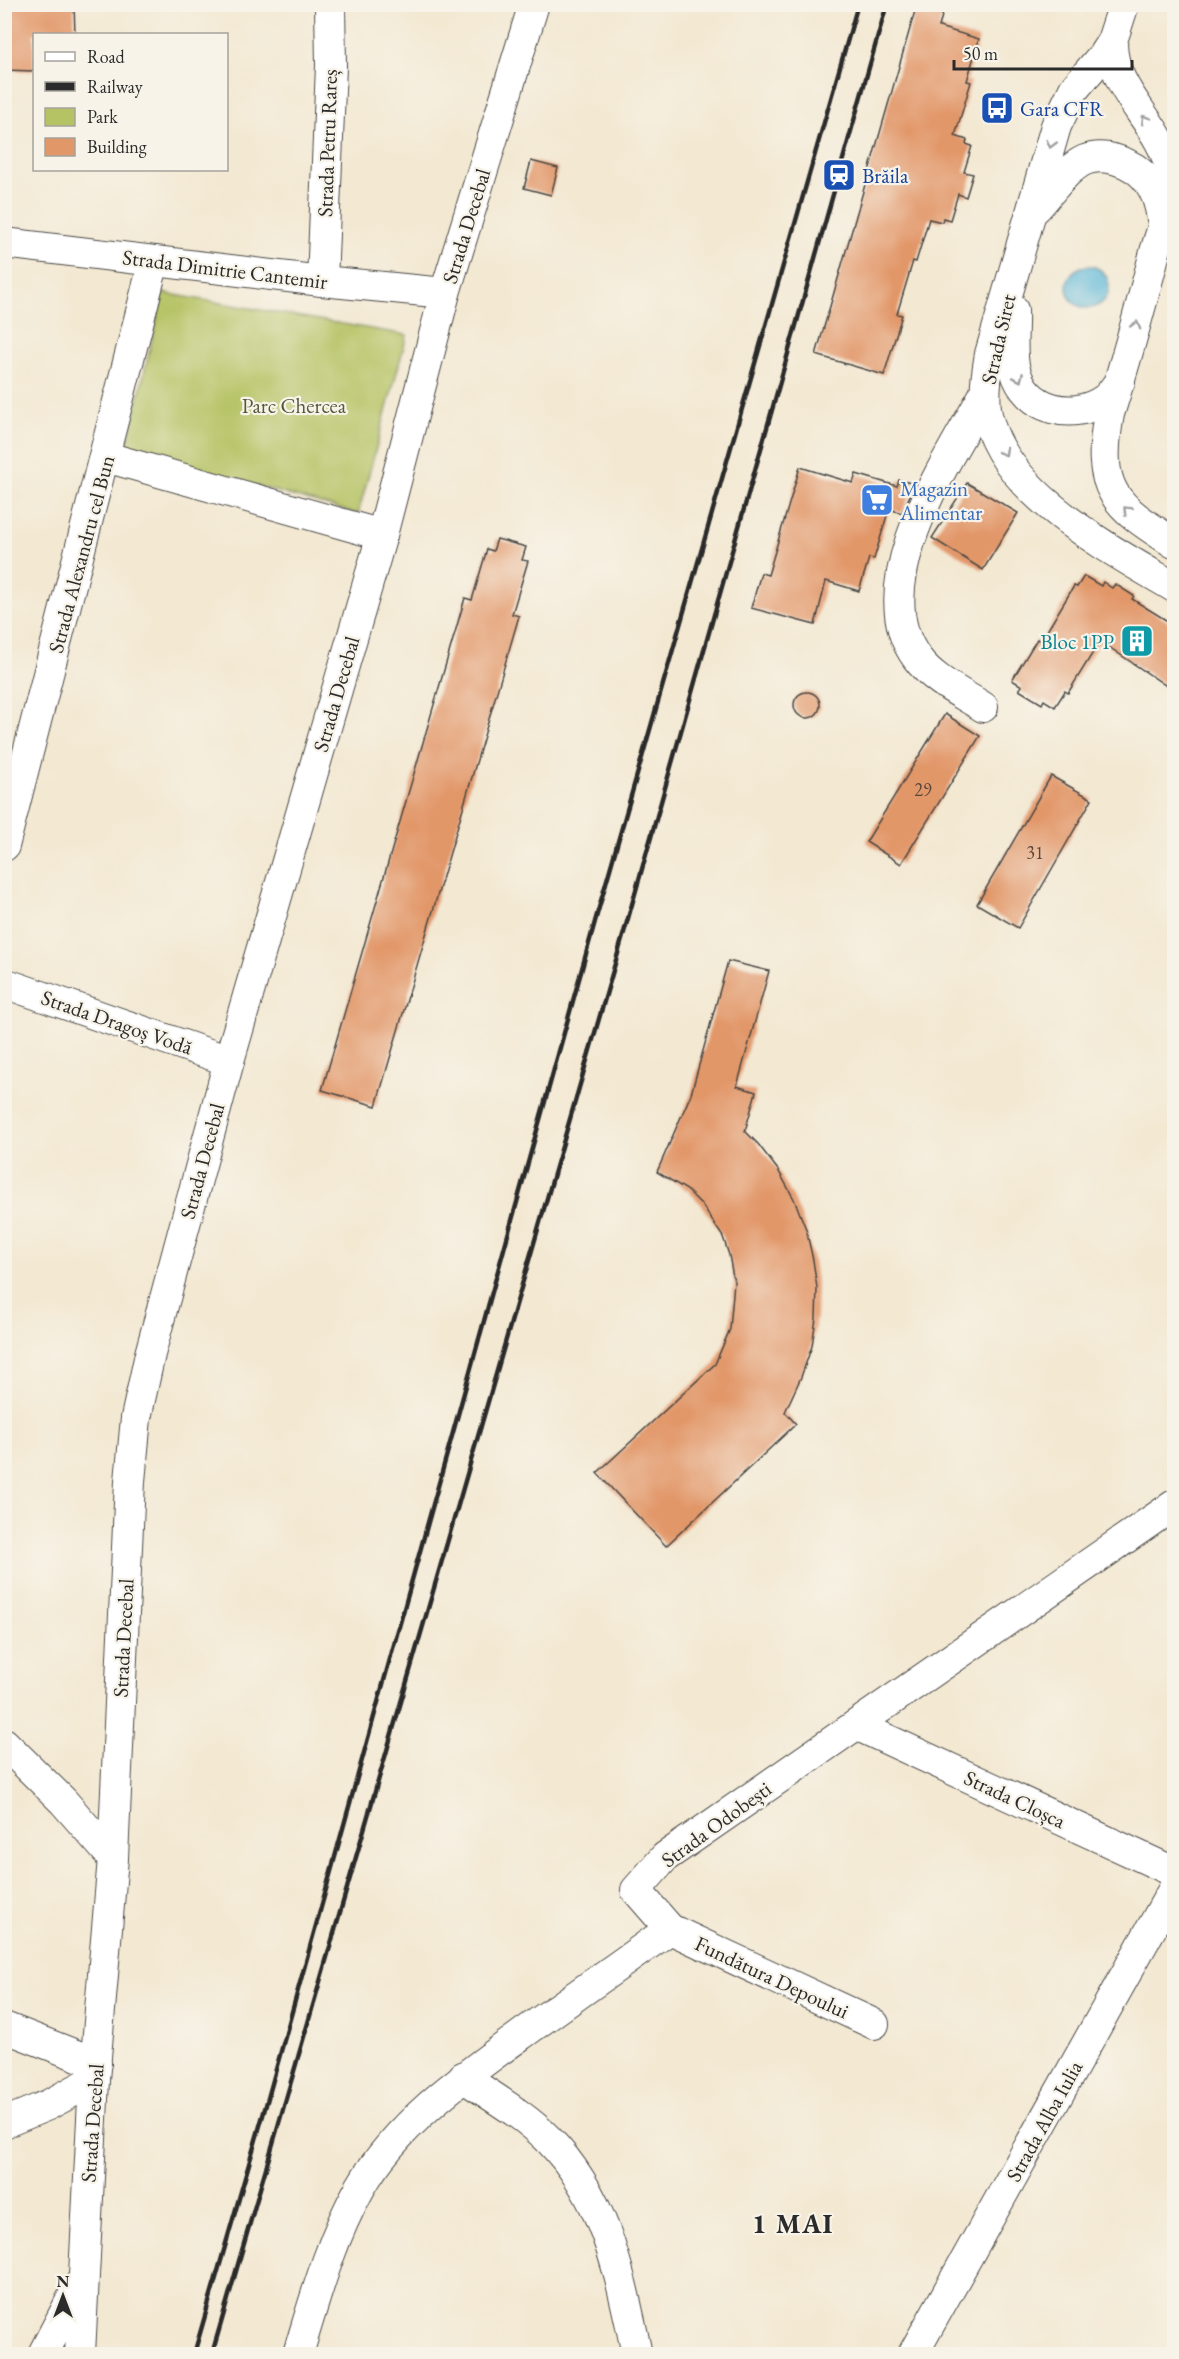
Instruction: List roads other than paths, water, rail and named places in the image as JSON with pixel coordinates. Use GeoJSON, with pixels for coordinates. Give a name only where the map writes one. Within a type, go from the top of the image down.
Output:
{"type":"FeatureCollection","features":[{"type":"Feature","properties":{"kind":"street","name":"Strada Petru Rareș"},"geometry":{"type":"LineString","coordinates":[[322,280],[331,66],[330,4]]}},
{"type":"Feature","properties":{"kind":"street","name":"Strada Decebal"},"geometry":{"type":"LineString","coordinates":[[80,2355],[82,2277],[95,2072],[113,1858],[130,1481],[136,1418],[150,1354],[229,1061],[382,535],[445,293],[534,4]]}},
{"type":"Feature","properties":{"kind":"street","name":"Strada Siret"},"geometry":{"type":"LineString","coordinates":[[1124,4],[1112,41],[1103,55],[1074,88],[1056,126],[990,354],[985,393],[990,426],[999,446],[1013,467],[1036,493],[1092,537],[1174,587]]}},
{"type":"Feature","properties":{"kind":"street"},"geometry":{"type":"LineString","coordinates":[[1112,41],[1112,57],[1121,81],[1159,142],[1171,172],[1170,199],[1110,414],[1104,446],[1104,462],[1109,486],[1121,506],[1135,519],[1174,543]]}},
{"type":"Feature","properties":{"kind":"street","name":"Strada Siret"},"geometry":{"type":"LineString","coordinates":[[1032,213],[1076,166],[1092,158],[1112,158],[1139,169],[1148,179],[1160,203],[1163,225]]}},
{"type":"Feature","properties":{"kind":"street","name":"Strada Dimitrie Cantemir"},"geometry":{"type":"LineString","coordinates":[[4,243],[445,293]]}},
{"type":"Feature","properties":{"kind":"street","name":"Strada Alexandru cel Bun"},"geometry":{"type":"LineString","coordinates":[[4,846],[106,457],[154,261]]}},
{"type":"Feature","properties":{"kind":"street","name":"Strada Siret"},"geometry":{"type":"LineString","coordinates":[[1013,279],[1015,369],[1020,383],[1035,401],[1056,410],[1083,409],[1107,397],[1120,381]]}},
{"type":"Feature","properties":{"kind":"street"},"geometry":{"type":"LineString","coordinates":[[983,706],[925,668],[917,659],[905,635],[900,606],[903,567],[916,522],[985,393]]}},
{"type":"Feature","properties":{"kind":"street"},"geometry":{"type":"LineString","coordinates":[[106,457],[382,535]]}},
{"type":"Feature","properties":{"kind":"street","name":"Strada Dragoș Vodă"},"geometry":{"type":"LineString","coordinates":[[4,983],[229,1061]]}},
{"type":"Feature","properties":{"kind":"street","name":"Strada Odobești"},"geometry":{"type":"LineString","coordinates":[[670,1929],[636,1890],[665,1857],[1174,1505]]}},
{"type":"Feature","properties":{"kind":"street","name":"Strada Cloșca"},"geometry":{"type":"LineString","coordinates":[[856,1725],[1174,1872]]}},
{"type":"Feature","properties":{"kind":"street"},"geometry":{"type":"LineString","coordinates":[[4,1743],[63,1801],[113,1858]]}},
{"type":"Feature","properties":{"kind":"street","name":"Strada Alba Iulia"},"geometry":{"type":"LineString","coordinates":[[913,2355],[1174,1888]]}},
{"type":"Feature","properties":{"kind":"street"},"geometry":{"type":"LineString","coordinates":[[298,2355],[336,2239],[360,2188],[399,2138],[444,2092],[463,2077],[670,1929]]}},
{"type":"Feature","properties":{"kind":"street","name":"Fundătura Depoului"},"geometry":{"type":"LineString","coordinates":[[670,1929],[874,2024]]}},
{"type":"Feature","properties":{"kind":"street"},"geometry":{"type":"LineString","coordinates":[[4,2027],[95,2072],[48,2105],[4,2123]]}},
{"type":"Feature","properties":{"kind":"street"},"geometry":{"type":"LineString","coordinates":[[463,2077],[522,2117],[547,2138],[567,2160],[582,2183],[598,2211],[613,2248],[623,2283],[637,2355]]}},
{"type":"Feature","properties":{"kind":"street"},"geometry":{"type":"LineString","coordinates":[[43,2355],[82,2277]]}},
{"type":"Feature","properties":{"kind":"water"},"geometry":{"type":"Polygon","coordinates":[[[1088,266],[1103,272],[1109,287],[1103,302],[1088,308],[1073,302],[1067,287],[1073,272],[1088,266]]]}},
{"type":"Feature","properties":{"kind":"railway"},"geometry":{"type":"LineString","coordinates":[[194,2354],[268,2098],[596,918],[858,4]]}},
{"type":"Feature","properties":{"kind":"railway"},"geometry":{"type":"LineString","coordinates":[[212,2354],[623,936],[887,4]]}},
{"type":"Feature","properties":{"kind":"place","name":"Gara CFR"},"geometry":{"type":"Point","coordinates":[997,108]}},
{"type":"Feature","properties":{"kind":"place","name":"Brăila"},"geometry":{"type":"Point","coordinates":[839,175]}},
{"type":"Feature","properties":{"kind":"place","name":"Magazin Alimentar"},"geometry":{"type":"Point","coordinates":[877,500]}},
{"type":"Feature","properties":{"kind":"place","name":"Bloc 1PP"},"geometry":{"type":"Point","coordinates":[1137,641]}},
{"type":"Feature","properties":{"kind":"district","name":"1 MAI"},"geometry":{"type":"Point","coordinates":[793,2223]}},
{"type":"Feature","properties":{"kind":"park label","name":"Parc Chercea"},"geometry":{"type":"Point","coordinates":[294,405]}}]}
